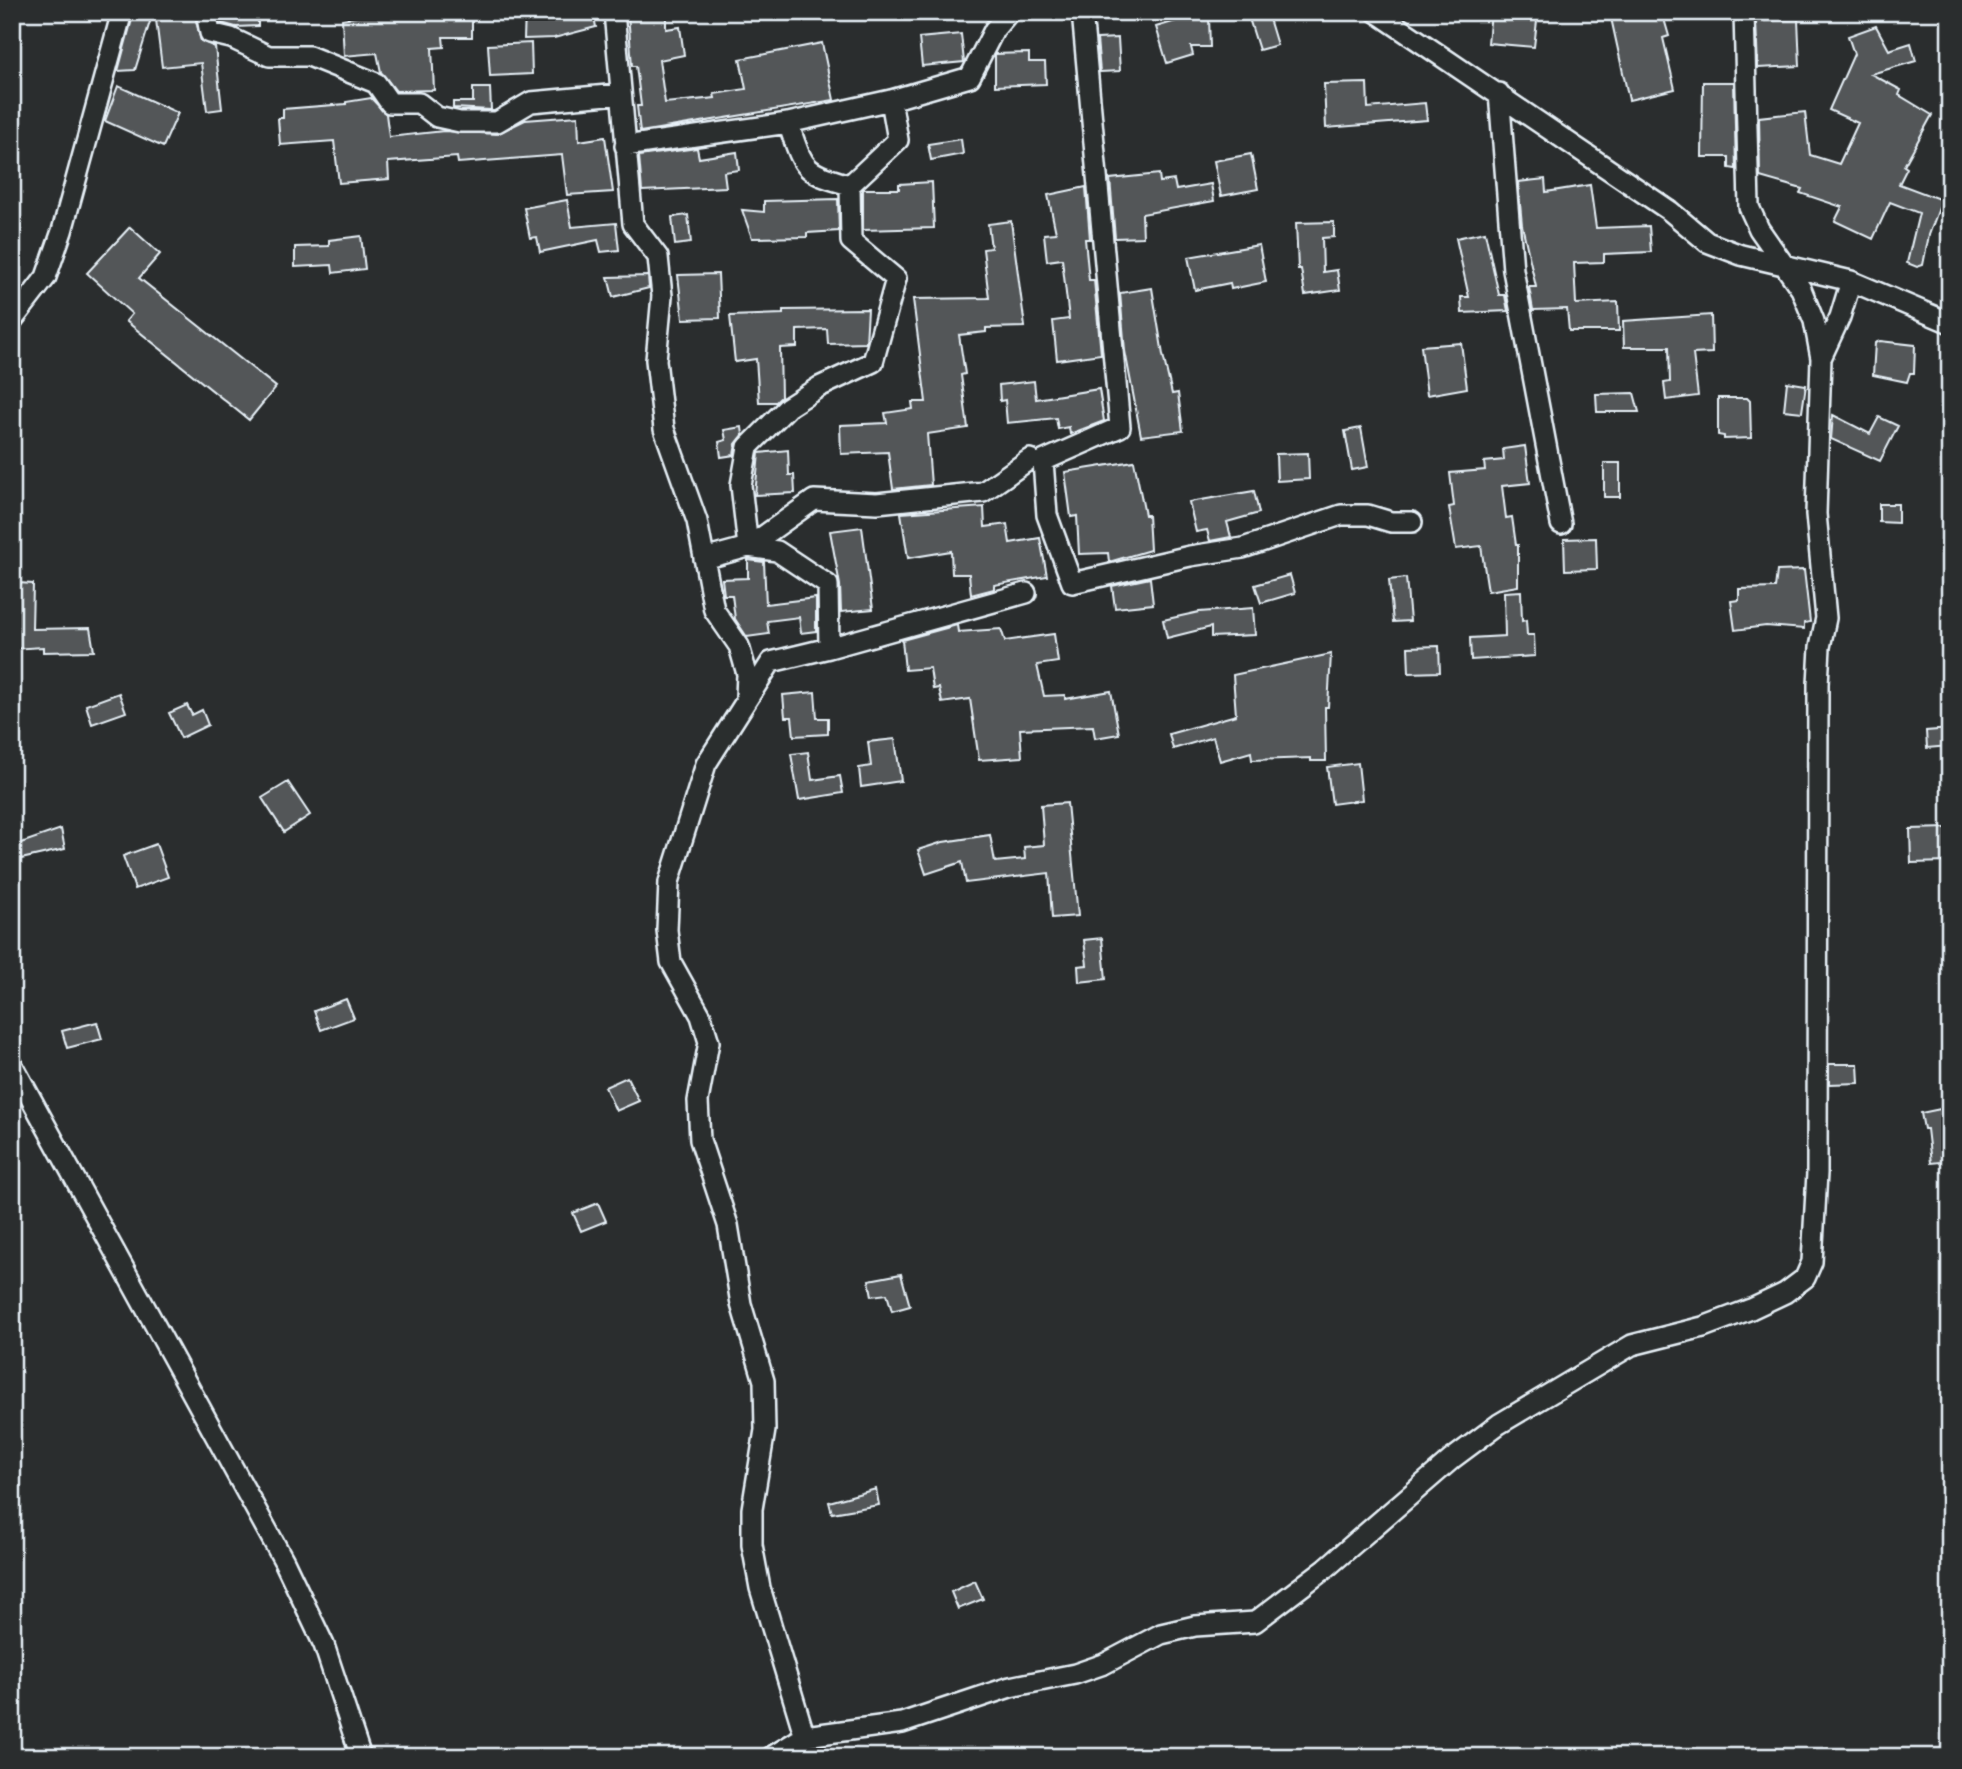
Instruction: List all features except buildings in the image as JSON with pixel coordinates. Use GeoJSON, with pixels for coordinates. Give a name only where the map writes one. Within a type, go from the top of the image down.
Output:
{"type":"FeatureCollection","features":[{"type":"Feature","properties":{"kind":"street"},"geometry":{"type":"LineString","coordinates":[[12,321],[46,277],[122,12]]}},
{"type":"Feature","properties":{"kind":"street"},"geometry":{"type":"LineString","coordinates":[[206,12],[210,33],[231,38],[269,57],[309,57],[376,83],[390,103],[419,103],[437,117],[460,122],[497,122],[531,102],[620,94]]}},
{"type":"Feature","properties":{"kind":"street"},"geometry":{"type":"LineString","coordinates":[[614,12],[633,224],[658,257],[662,296],[656,360],[664,429],[697,520],[714,610],[739,646],[747,674],[746,697]]}},
{"type":"Feature","properties":{"kind":"street"},"geometry":{"type":"LineString","coordinates":[[625,146],[788,123],[891,100],[971,77],[994,30],[1009,12]]}},
{"type":"Feature","properties":{"kind":"street"},"geometry":{"type":"LineString","coordinates":[[1082,12],[1120,427],[1043,461],[1047,515],[1072,583],[1190,556],[1243,548],[1341,516],[1368,515],[1391,522],[1412,522]]}},
{"type":"Feature","properties":{"kind":"street"},"geometry":{"type":"LineString","coordinates":[[1376,12],[1670,211],[1707,242],[1741,255],[1851,281],[1950,323]]}},
{"type":"Feature","properties":{"kind":"street"},"geometry":{"type":"LineString","coordinates":[[771,1757],[805,1736],[902,1723],[1010,1687],[1075,1674],[1104,1664],[1161,1634],[1195,1626],[1255,1622],[1326,1568],[1452,1459],[1499,1424],[1632,1345],[1703,1327],[1751,1309],[1785,1293],[1805,1278],[1812,1262],[1817,1173],[1818,684],[1820,647],[1826,618],[1816,514],[1821,358],[1814,321],[1801,289],[1782,264],[1749,207],[1744,12]]}},
{"type":"Feature","properties":{"kind":"street"},"geometry":{"type":"LineString","coordinates":[[1499,93],[1513,270],[1561,524]]}},
{"type":"Feature","properties":{"kind":"street"},"geometry":{"type":"LineString","coordinates":[[748,547],[741,485],[748,447],[788,407],[819,387],[873,362],[896,279],[851,241],[850,185],[898,140],[891,100]]}},
{"type":"Feature","properties":{"kind":"street"},"geometry":{"type":"LineString","coordinates":[[788,123],[804,167],[821,177],[850,185]]}},
{"type":"Feature","properties":{"kind":"street"},"geometry":{"type":"LineString","coordinates":[[1821,358],[1840,317],[1851,281]]}},
{"type":"Feature","properties":{"kind":"street"},"geometry":{"type":"LineString","coordinates":[[704,559],[748,547],[814,500],[877,503],[983,492],[1030,459]]}},
{"type":"Feature","properties":{"kind":"street"},"geometry":{"type":"LineString","coordinates":[[748,547],[777,551],[828,585],[829,648]]}},
{"type":"Feature","properties":{"kind":"street"},"geometry":{"type":"LineString","coordinates":[[811,1757],[760,1588],[752,1545],[752,1509],[765,1430],[764,1381],[741,1304],[728,1225],[700,1140],[698,1101],[709,1042],[701,1016],[671,962],[667,930],[669,882],[706,764],[746,697],[771,662],[1026,593]]}},
{"type":"Feature","properties":{"kind":"street"},"geometry":{"type":"LineString","coordinates":[[12,1064],[284,1561],[324,1645],[361,1757]]}}]}
